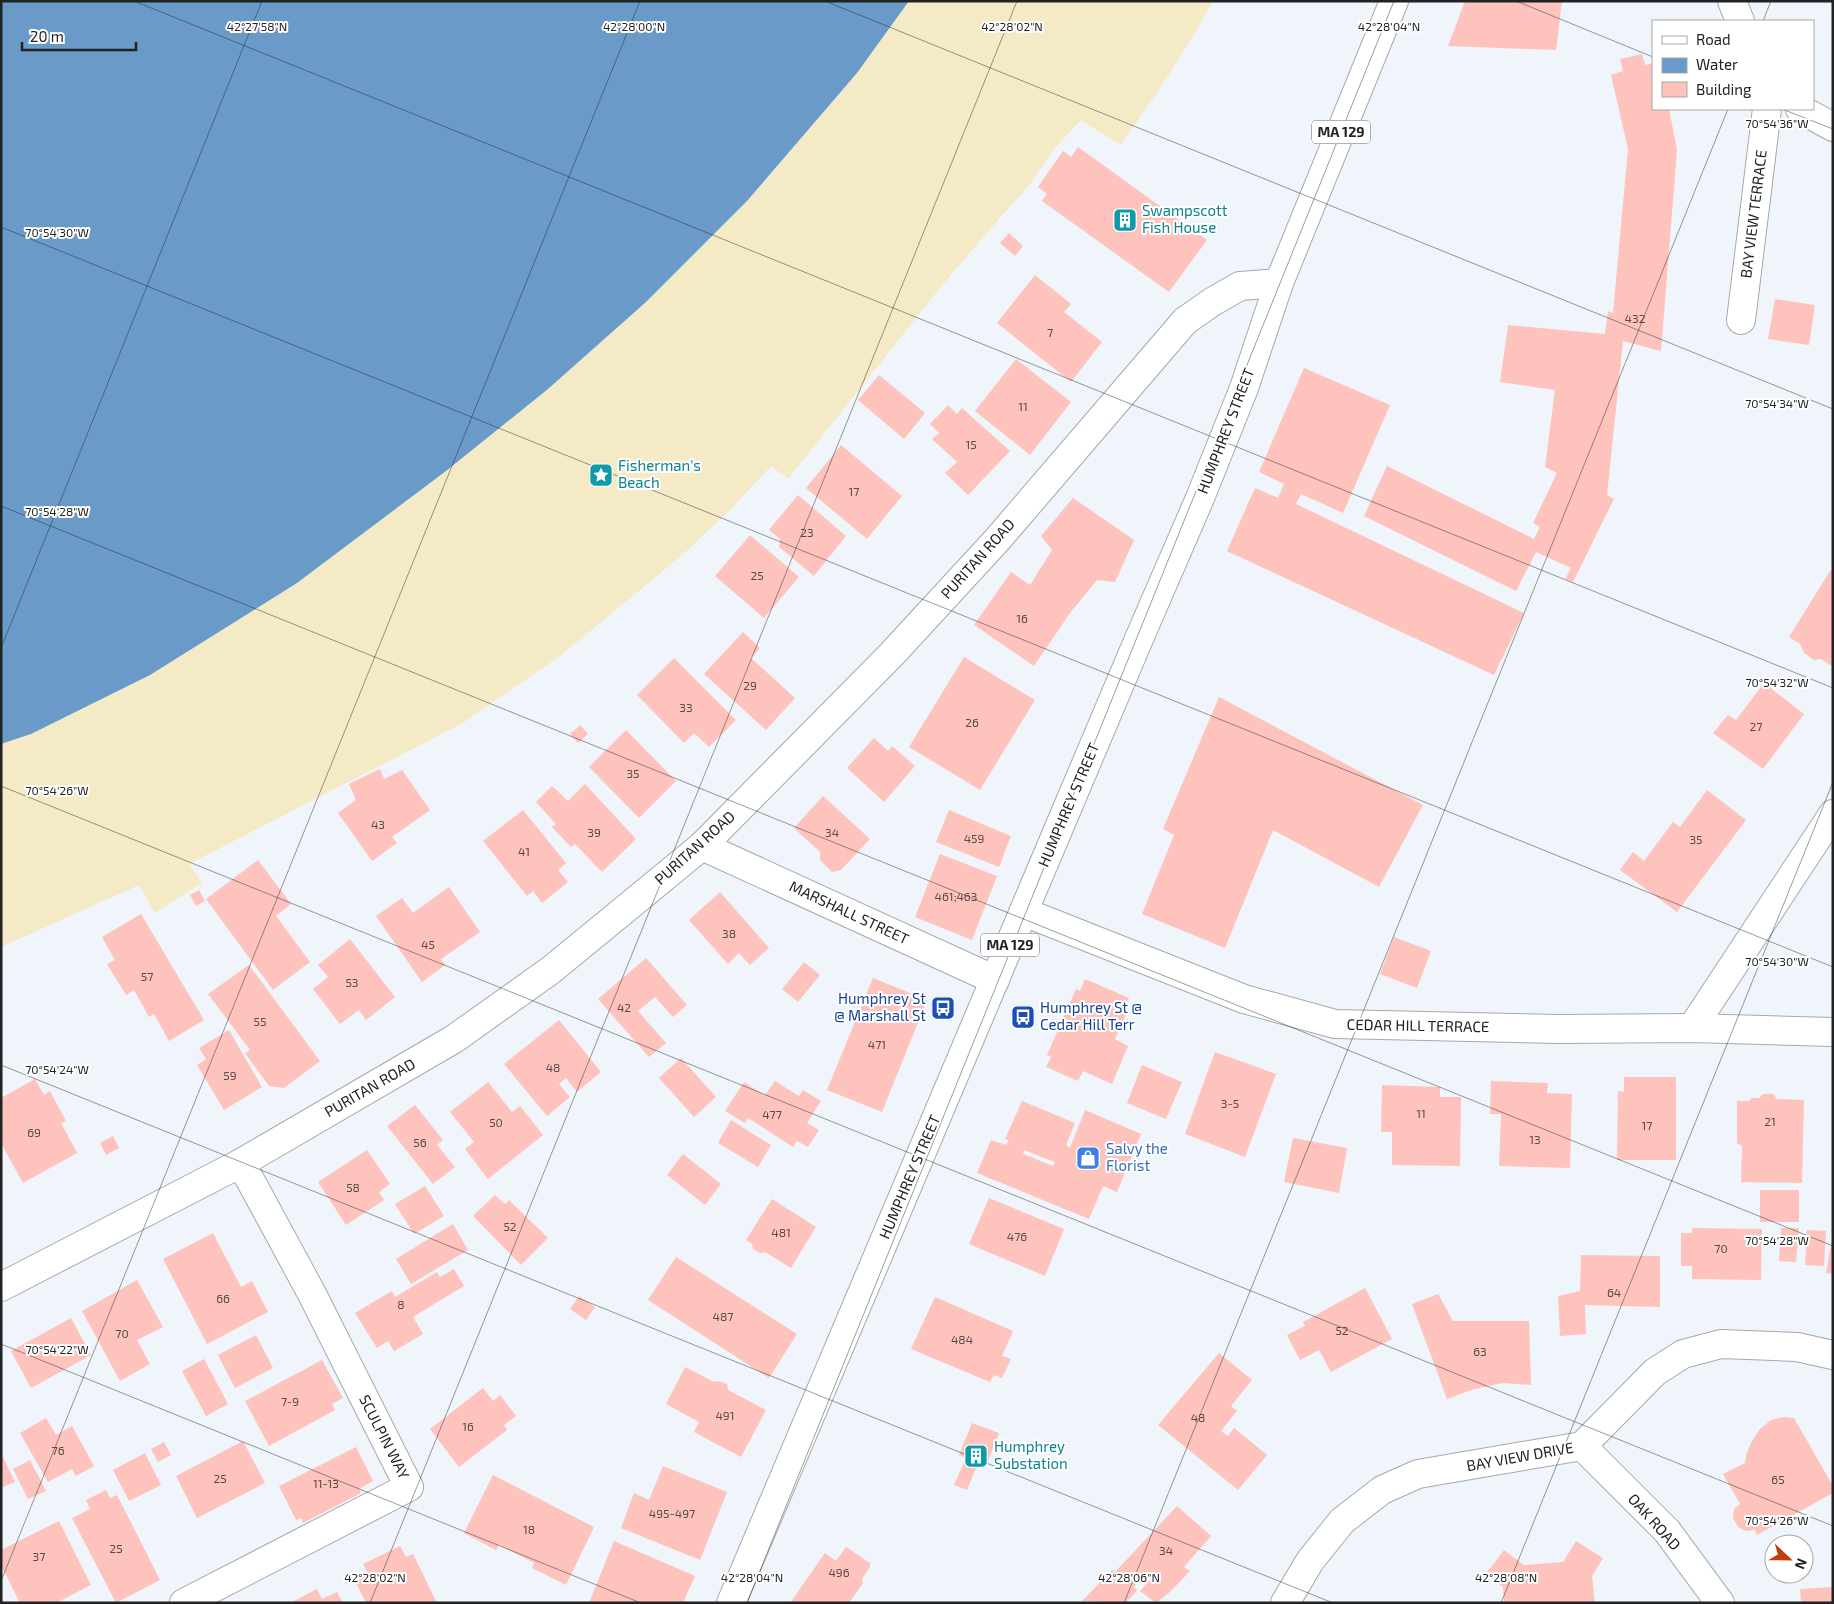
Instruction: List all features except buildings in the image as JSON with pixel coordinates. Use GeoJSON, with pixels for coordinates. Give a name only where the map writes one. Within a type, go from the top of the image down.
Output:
{"type":"FeatureCollection","features":[{"type":"Feature","properties":{"kind":"street","name":"HUMPHREY STREET"},"geometry":{"type":"LineString","coordinates":[[731,1603],[900,1200],[1200,498],[1244,388],[1279,283],[1394,1]]}},
{"type":"Feature","properties":{"kind":"street"},"geometry":{"type":"LineString","coordinates":[[1732,1],[1740,20]]}},
{"type":"Feature","properties":{"kind":"street","name":"BAY VIEW TERRACE"},"geometry":{"type":"LineString","coordinates":[[1740,320],[1767,110]]}},
{"type":"Feature","properties":{"kind":"street"},"geometry":{"type":"LineString","coordinates":[[1802,110],[1833,127]]}},
{"type":"Feature","properties":{"kind":"street","name":"PURITAN ROAD"},"geometry":{"type":"LineString","coordinates":[[1,1287],[241,1164],[454,1039],[551,970],[702,846],[898,648],[997,540],[1186,321],[1212,302],[1240,286],[1279,283]]}},
{"type":"Feature","properties":{"kind":"street"},"geometry":{"type":"LineString","coordinates":[[1692,1028],[1833,814]]}},
{"type":"Feature","properties":{"kind":"street","name":"MARSHALL STREET"},"geometry":{"type":"LineString","coordinates":[[702,846],[995,980]]}},
{"type":"Feature","properties":{"kind":"street","name":"CEDAR HILL TERRACE"},"geometry":{"type":"LineString","coordinates":[[1024,912],[1244,999],[1335,1024],[1557,1029],[1692,1028],[1833,1032]]}},
{"type":"Feature","properties":{"kind":"street","name":"SCULPIN WAY"},"geometry":{"type":"LineString","coordinates":[[184,1603],[409,1487],[312,1294],[241,1164]]}},
{"type":"Feature","properties":{"kind":"street","name":"BAY VIEW DRIVE"},"geometry":{"type":"LineString","coordinates":[[1286,1603],[1310,1561],[1342,1521],[1382,1490],[1418,1474],[1582,1446],[1655,1372],[1682,1354],[1721,1344],[1797,1347],[1833,1355]]}},
{"type":"Feature","properties":{"kind":"street","name":"OAK ROAD"},"geometry":{"type":"LineString","coordinates":[[1582,1446],[1667,1531],[1720,1603]]}},
{"type":"Feature","properties":{"kind":"sand","name":"Fisherman's Beach"},"geometry":{"type":"Polygon","coordinates":[[[909,1],[1213,1],[1169,74],[1120,145],[1081,120],[1054,149],[1031,183],[944,283],[788,479],[771,466],[730,510],[681,556],[559,657],[461,724],[189,864],[202,883],[155,913],[139,885],[1,947],[1,744],[31,734],[150,675],[297,583],[446,471],[548,389],[646,302],[747,201],[857,73],[909,1]]]}},
{"type":"Feature","properties":{"kind":"water"},"geometry":{"type":"Polygon","coordinates":[[[1,1],[909,1],[857,73],[747,201],[646,302],[548,389],[446,471],[297,583],[150,675],[31,734],[1,744],[1,1]]]}},
{"type":"Feature","properties":{"kind":"place","name":"Swampscott Fish House"},"geometry":{"type":"Point","coordinates":[1125,220]}},
{"type":"Feature","properties":{"kind":"place","name":"Fisherman's Beach"},"geometry":{"type":"Point","coordinates":[601,475]}},
{"type":"Feature","properties":{"kind":"place","name":"Humphrey St @ Marshall St"},"geometry":{"type":"Point","coordinates":[943,1008]}},
{"type":"Feature","properties":{"kind":"place","name":"Humphrey St @ Cedar Hill Terr"},"geometry":{"type":"Point","coordinates":[1023,1017]}},
{"type":"Feature","properties":{"kind":"place","name":"Salvy the Florist"},"geometry":{"type":"Point","coordinates":[1088,1158]}},
{"type":"Feature","properties":{"kind":"place","name":"Humphrey Substation"},"geometry":{"type":"Point","coordinates":[976,1456]}}]}
